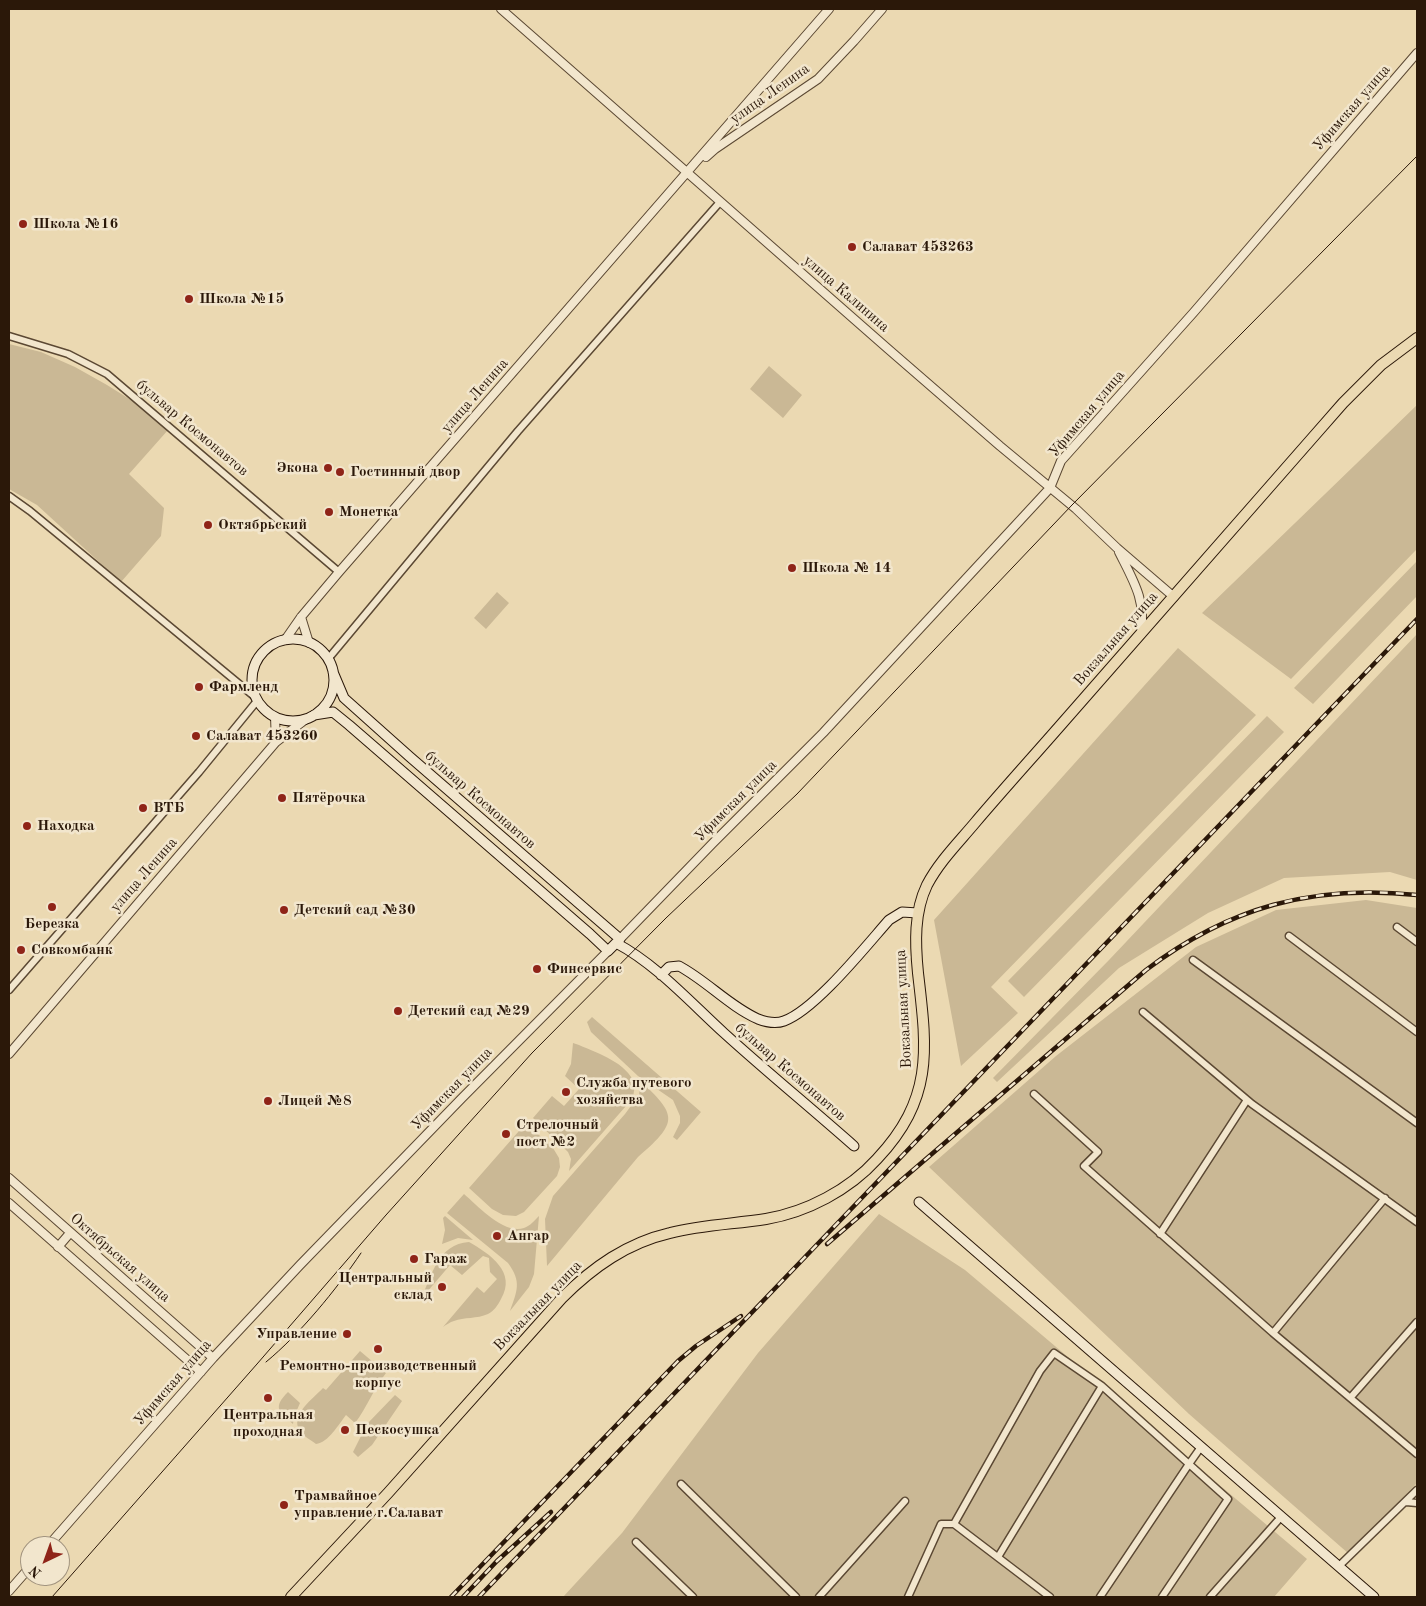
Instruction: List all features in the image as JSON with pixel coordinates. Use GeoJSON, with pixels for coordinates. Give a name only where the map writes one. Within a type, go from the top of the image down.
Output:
{"type":"FeatureCollection","features":[{"type":"Feature","properties":{"kind":"main road","name":"Вокзальная улица"},"geometry":{"type":"LineString","coordinates":[[291,1597],[388,1493],[562,1298],[592,1270],[626,1248],[668,1233],[770,1218],[796,1211],[840,1190],[877,1159],[908,1119],[918,1096],[921,1083],[924,1051],[916,954],[916,926],[926,887],[944,859],[1346,399],[1382,365],[1417,338]]}},
{"type":"Feature","properties":{"kind":"main road"},"geometry":{"type":"LineString","coordinates":[[309,643],[297,639],[285,640],[268,648],[256,662],[252,679],[256,699],[263,709],[275,718],[290,721],[310,717]]}},
{"type":"Feature","properties":{"kind":"main road","name":"улица Ленина"},"geometry":{"type":"LineString","coordinates":[[309,643],[320,650],[328,660],[333,672],[334,685],[331,697],[324,707],[310,717]]}},
{"type":"Feature","properties":{"kind":"main road","name":"бульвар Космонавтов"},"geometry":{"type":"LineString","coordinates":[[333,672],[344,698],[618,941],[660,975],[854,1146]]}},
{"type":"Feature","properties":{"kind":"main road","name":"бульвар Космонавтов"},"geometry":{"type":"LineString","coordinates":[[310,717],[333,712],[608,951]]}},
{"type":"Feature","properties":{"kind":"main road"},"geometry":{"type":"LineString","coordinates":[[660,975],[669,967],[679,966],[750,1015],[770,1022],[784,1021],[804,1008],[820,994],[889,920],[902,912],[918,913]]}},
{"type":"Feature","properties":{"kind":"main road","name":"Уфимская улица"},"geometry":{"type":"LineString","coordinates":[[608,951],[618,941]]}},
{"type":"Feature","properties":{"kind":"main road"},"geometry":{"type":"LineString","coordinates":[[919,1202],[1374,1597]]}},
{"type":"Feature","properties":{"kind":"street","name":"улица Калинина"},"geometry":{"type":"LineString","coordinates":[[502,9],[720,202],[1000,446],[1076,509],[1117,548],[1174,597]]}},
{"type":"Feature","properties":{"kind":"street","name":"улица Ленина"},"geometry":{"type":"LineString","coordinates":[[285,640],[301,617],[339,572],[687,173],[715,138],[830,9]]}},
{"type":"Feature","properties":{"kind":"street","name":"улица Ленина"},"geometry":{"type":"LineString","coordinates":[[687,173],[715,149],[818,79],[882,9]]}},
{"type":"Feature","properties":{"kind":"street","name":"Уфимская улица"},"geometry":{"type":"LineString","coordinates":[[618,941],[823,733],[1050,488],[1062,461],[1194,312],[1417,52]]}},
{"type":"Feature","properties":{"kind":"street"},"geometry":{"type":"LineString","coordinates":[[328,660],[518,431],[720,202]]}},
{"type":"Feature","properties":{"kind":"street","name":"бульвар Космонавтов"},"geometry":{"type":"LineString","coordinates":[[9,336],[68,354],[108,374],[339,572]]}},
{"type":"Feature","properties":{"kind":"street"},"geometry":{"type":"LineString","coordinates":[[9,496],[30,511],[256,699]]}},
{"type":"Feature","properties":{"kind":"street"},"geometry":{"type":"LineString","coordinates":[[1117,548],[1135,583],[1142,607],[1141,634]]}},
{"type":"Feature","properties":{"kind":"street"},"geometry":{"type":"LineString","coordinates":[[301,617],[309,643]]}},
{"type":"Feature","properties":{"kind":"street","name":"улица Ленина"},"geometry":{"type":"LineString","coordinates":[[9,990],[199,772],[256,699]]}},
{"type":"Feature","properties":{"kind":"street","name":"улица Ленина"},"geometry":{"type":"LineString","coordinates":[[9,1054],[276,742],[310,717]]}},
{"type":"Feature","properties":{"kind":"street"},"geometry":{"type":"LineString","coordinates":[[275,718],[276,742]]}},
{"type":"Feature","properties":{"kind":"street"},"geometry":{"type":"LineString","coordinates":[[1397,927],[1417,942]]}},
{"type":"Feature","properties":{"kind":"street"},"geometry":{"type":"LineString","coordinates":[[1289,936],[1417,1032]]}},
{"type":"Feature","properties":{"kind":"street","name":"Уфимская улица"},"geometry":{"type":"LineString","coordinates":[[57,1536],[213,1358],[462,1098],[608,951]]}},
{"type":"Feature","properties":{"kind":"street"},"geometry":{"type":"LineString","coordinates":[[1193,960],[1417,1123]]}},
{"type":"Feature","properties":{"kind":"street"},"geometry":{"type":"LineString","coordinates":[[1142,1012],[1247,1100],[1417,1222]]}},
{"type":"Feature","properties":{"kind":"street"},"geometry":{"type":"LineString","coordinates":[[1034,1094],[1098,1152],[1084,1166],[1273,1333],[1417,1454]]}},
{"type":"Feature","properties":{"kind":"street"},"geometry":{"type":"LineString","coordinates":[[1160,1234],[1247,1100]]}},
{"type":"Feature","properties":{"kind":"street","name":"Октябрьская улица"},"geometry":{"type":"LineString","coordinates":[[9,1178],[213,1358]]}},
{"type":"Feature","properties":{"kind":"street"},"geometry":{"type":"LineString","coordinates":[[1273,1333],[1385,1198]]}},
{"type":"Feature","properties":{"kind":"street"},"geometry":{"type":"LineString","coordinates":[[9,1203],[201,1372]]}},
{"type":"Feature","properties":{"kind":"street"},"geometry":{"type":"LineString","coordinates":[[58,1247],[70,1233]]}},
{"type":"Feature","properties":{"kind":"street"},"geometry":{"type":"LineString","coordinates":[[1351,1397],[1417,1322]]}},
{"type":"Feature","properties":{"kind":"street"},"geometry":{"type":"LineString","coordinates":[[954,1524],[1040,1371],[1054,1353],[1102,1386],[1228,1499],[1162,1597]]}},
{"type":"Feature","properties":{"kind":"street"},"geometry":{"type":"LineString","coordinates":[[998,1557],[1102,1386]]}},
{"type":"Feature","properties":{"kind":"street"},"geometry":{"type":"LineString","coordinates":[[1100,1597],[1201,1447]]}},
{"type":"Feature","properties":{"kind":"street"},"geometry":{"type":"LineString","coordinates":[[682,1484],[796,1597]]}},
{"type":"Feature","properties":{"kind":"street"},"geometry":{"type":"LineString","coordinates":[[1339,1566],[1417,1490]]}},
{"type":"Feature","properties":{"kind":"street"},"geometry":{"type":"LineString","coordinates":[[819,1597],[905,1501]]}},
{"type":"Feature","properties":{"kind":"street"},"geometry":{"type":"LineString","coordinates":[[1406,1502],[1417,1503]]}},
{"type":"Feature","properties":{"kind":"street"},"geometry":{"type":"LineString","coordinates":[[1210,1597],[1281,1517]]}},
{"type":"Feature","properties":{"kind":"street"},"geometry":{"type":"LineString","coordinates":[[908,1597],[941,1524],[954,1524],[1050,1597]]}},
{"type":"Feature","properties":{"kind":"street"},"geometry":{"type":"LineString","coordinates":[[636,1542],[693,1597]]}},
{"type":"Feature","properties":{"kind":"street"},"geometry":{"type":"LineString","coordinates":[[9,1592],[20,1579]]}},
{"type":"Feature","properties":{"kind":"shaded area"},"geometry":{"type":"Polygon","coordinates":[[[9,344],[41,352],[75,367],[139,405],[168,430],[129,474],[164,508],[161,536],[121,582],[37,505],[9,489],[9,344]]]}},
{"type":"Feature","properties":{"kind":"shaded area"},"geometry":{"type":"Polygon","coordinates":[[[769,366],[802,395],[783,418],[750,389],[769,366]]]}},
{"type":"Feature","properties":{"kind":"shaded area"},"geometry":{"type":"Polygon","coordinates":[[[1417,405],[1417,549],[1291,679],[1202,613],[1417,405]]]}},
{"type":"Feature","properties":{"kind":"shaded area"},"geometry":{"type":"Polygon","coordinates":[[[1417,561],[1417,596],[1313,704],[1294,688],[1417,561]]]}},
{"type":"Feature","properties":{"kind":"shaded area"},"geometry":{"type":"Polygon","coordinates":[[[497,592],[509,603],[486,629],[474,618],[497,592]]]}},
{"type":"Feature","properties":{"kind":"shaded area"},"geometry":{"type":"Polygon","coordinates":[[[1417,634],[1417,880],[1390,872],[1284,878],[1208,913],[1119,968],[997,1082],[993,1078],[1109,960],[1417,634]]]}},
{"type":"Feature","properties":{"kind":"shaded area"},"geometry":{"type":"Polygon","coordinates":[[[1178,648],[1256,715],[991,987],[1018,1013],[961,1066],[934,920],[1178,648]]]}},
{"type":"Feature","properties":{"kind":"shaded area"},"geometry":{"type":"Polygon","coordinates":[[[1267,716],[1284,732],[1024,997],[1008,981],[1267,716]]]}},
{"type":"Feature","properties":{"kind":"shaded area"},"geometry":{"type":"Polygon","coordinates":[[[1366,900],[1417,908],[1417,1483],[1349,1554],[1189,1414],[929,1167],[1056,1056],[1196,947],[1276,910],[1366,900]]]}},
{"type":"Feature","properties":{"kind":"shaded area"},"geometry":{"type":"Polygon","coordinates":[[[592,1017],[701,1112],[677,1140],[673,1137],[680,1123],[680,1116],[673,1100],[638,1076],[591,1032],[587,1022],[592,1017]]]}},
{"type":"Feature","properties":{"kind":"shaded area"},"geometry":{"type":"Polygon","coordinates":[[[573,1043],[603,1055],[619,1064],[631,1076],[635,1084],[633,1098],[569,1171],[571,1159],[568,1152],[533,1118],[552,1096],[564,1106],[579,1089],[565,1076],[571,1064],[573,1043]]]}},
{"type":"Feature","properties":{"kind":"shaded area"},"geometry":{"type":"Polygon","coordinates":[[[637,1077],[665,1109],[668,1117],[667,1125],[662,1134],[638,1157],[547,1266],[545,1219],[553,1196],[625,1114],[639,1095],[640,1085],[637,1077]]]}},
{"type":"Feature","properties":{"kind":"shaded area"},"geometry":{"type":"Polygon","coordinates":[[[526,1123],[553,1148],[559,1158],[560,1167],[557,1176],[524,1212],[516,1216],[503,1215],[492,1209],[469,1188],[526,1123]]]}},
{"type":"Feature","properties":{"kind":"shaded area"},"geometry":{"type":"Polygon","coordinates":[[[464,1194],[492,1218],[508,1227],[524,1228],[539,1216],[534,1274],[529,1287],[510,1311],[515,1298],[517,1281],[508,1263],[447,1213],[464,1194]]]}},
{"type":"Feature","properties":{"kind":"shaded area"},"geometry":{"type":"Polygon","coordinates":[[[879,1214],[965,1270],[1307,1559],[1274,1597],[563,1597],[622,1533],[758,1353],[879,1214]]]}},
{"type":"Feature","properties":{"kind":"shaded area"},"geometry":{"type":"Polygon","coordinates":[[[445,1216],[473,1240],[458,1238],[442,1244],[445,1230],[443,1218],[445,1216]]]}},
{"type":"Feature","properties":{"kind":"shaded area"},"geometry":{"type":"Polygon","coordinates":[[[469,1242],[493,1258],[499,1265],[506,1280],[505,1289],[499,1303],[490,1313],[484,1316],[451,1322],[443,1327],[477,1287],[484,1293],[497,1279],[490,1272],[489,1258],[483,1256],[462,1275],[450,1265],[421,1299],[433,1271],[443,1255],[450,1248],[458,1244],[469,1242]]]}},
{"type":"Feature","properties":{"kind":"shaded area"},"geometry":{"type":"Polygon","coordinates":[[[360,1351],[386,1373],[355,1423],[346,1415],[329,1437],[316,1444],[300,1431],[297,1425],[300,1413],[323,1388],[326,1390],[360,1351]]]}},
{"type":"Feature","properties":{"kind":"shaded area"},"geometry":{"type":"Polygon","coordinates":[[[288,1392],[300,1403],[293,1424],[279,1410],[280,1402],[288,1392]]]}},
{"type":"Feature","properties":{"kind":"shaded area"},"geometry":{"type":"Polygon","coordinates":[[[395,1395],[402,1401],[372,1445],[358,1457],[353,1452],[367,1424],[395,1395]]]}},
{"type":"Feature","properties":{"kind":"tram line"},"geometry":{"type":"LineString","coordinates":[[52,1597],[386,1215],[532,1053],[666,918],[797,794],[1072,505],[1417,156]]}},
{"type":"Feature","properties":{"kind":"tram line"},"geometry":{"type":"LineString","coordinates":[[266,1362],[317,1311],[361,1253]]}},
{"type":"Feature","properties":{"kind":"railway"},"geometry":{"type":"LineString","coordinates":[[479,1597],[1417,619]]}},
{"type":"Feature","properties":{"kind":"railway"},"geometry":{"type":"LineString","coordinates":[[827,1244],[1146,970],[1177,948],[1209,930],[1241,916],[1307,897],[1342,893],[1379,892],[1417,895]]}},
{"type":"Feature","properties":{"kind":"railway"},"geometry":{"type":"LineString","coordinates":[[451,1597],[678,1361],[696,1346],[741,1316]]}},
{"type":"Feature","properties":{"kind":"railway"},"geometry":{"type":"LineString","coordinates":[[463,1597],[497,1561],[551,1512]]}},
{"type":"Feature","properties":{"kind":"place","name":"Школа №16"},"geometry":{"type":"Point","coordinates":[23,224]}},
{"type":"Feature","properties":{"kind":"place","name":"Салават 453263"},"geometry":{"type":"Point","coordinates":[852,247]}},
{"type":"Feature","properties":{"kind":"place","name":"Школа №15"},"geometry":{"type":"Point","coordinates":[189,299]}},
{"type":"Feature","properties":{"kind":"place","name":"Экона"},"geometry":{"type":"Point","coordinates":[328,468]}},
{"type":"Feature","properties":{"kind":"place","name":"Гостинный двор"},"geometry":{"type":"Point","coordinates":[340,472]}},
{"type":"Feature","properties":{"kind":"place","name":"Монетка"},"geometry":{"type":"Point","coordinates":[329,512]}},
{"type":"Feature","properties":{"kind":"place","name":"Октябрьский"},"geometry":{"type":"Point","coordinates":[208,525]}},
{"type":"Feature","properties":{"kind":"place","name":"Школа № 14"},"geometry":{"type":"Point","coordinates":[792,568]}},
{"type":"Feature","properties":{"kind":"place","name":"Фармленд"},"geometry":{"type":"Point","coordinates":[199,687]}},
{"type":"Feature","properties":{"kind":"place","name":"Салават 453260"},"geometry":{"type":"Point","coordinates":[196,736]}},
{"type":"Feature","properties":{"kind":"place","name":"Пятёрочка"},"geometry":{"type":"Point","coordinates":[282,798]}},
{"type":"Feature","properties":{"kind":"place","name":"ВТБ"},"geometry":{"type":"Point","coordinates":[143,808]}},
{"type":"Feature","properties":{"kind":"place","name":"Находка"},"geometry":{"type":"Point","coordinates":[27,826]}},
{"type":"Feature","properties":{"kind":"place","name":"Березка"},"geometry":{"type":"Point","coordinates":[52,907]}},
{"type":"Feature","properties":{"kind":"place","name":"Детский сад №30"},"geometry":{"type":"Point","coordinates":[284,910]}},
{"type":"Feature","properties":{"kind":"place","name":"Совкомбанк"},"geometry":{"type":"Point","coordinates":[21,950]}},
{"type":"Feature","properties":{"kind":"place","name":"Финсервис"},"geometry":{"type":"Point","coordinates":[537,969]}},
{"type":"Feature","properties":{"kind":"place","name":"Детский сад №29"},"geometry":{"type":"Point","coordinates":[398,1011]}},
{"type":"Feature","properties":{"kind":"place","name":"Служба путевого хозяйства"},"geometry":{"type":"Point","coordinates":[566,1092]}},
{"type":"Feature","properties":{"kind":"place","name":"Лицей №8"},"geometry":{"type":"Point","coordinates":[268,1101]}},
{"type":"Feature","properties":{"kind":"place","name":"Стрелочный пост №2"},"geometry":{"type":"Point","coordinates":[506,1134]}},
{"type":"Feature","properties":{"kind":"place","name":"Ангар"},"geometry":{"type":"Point","coordinates":[497,1236]}},
{"type":"Feature","properties":{"kind":"place","name":"Гараж"},"geometry":{"type":"Point","coordinates":[414,1259]}},
{"type":"Feature","properties":{"kind":"place","name":"Центральный склад"},"geometry":{"type":"Point","coordinates":[442,1287]}},
{"type":"Feature","properties":{"kind":"place","name":"Управление"},"geometry":{"type":"Point","coordinates":[347,1334]}},
{"type":"Feature","properties":{"kind":"place","name":"Ремонтно-производственный корпус"},"geometry":{"type":"Point","coordinates":[378,1349]}},
{"type":"Feature","properties":{"kind":"place","name":"Центральная проходная"},"geometry":{"type":"Point","coordinates":[268,1398]}},
{"type":"Feature","properties":{"kind":"place","name":"Пескосушка"},"geometry":{"type":"Point","coordinates":[345,1430]}},
{"type":"Feature","properties":{"kind":"place","name":"Трамвайное управление г.Салават"},"geometry":{"type":"Point","coordinates":[284,1505]}}]}
